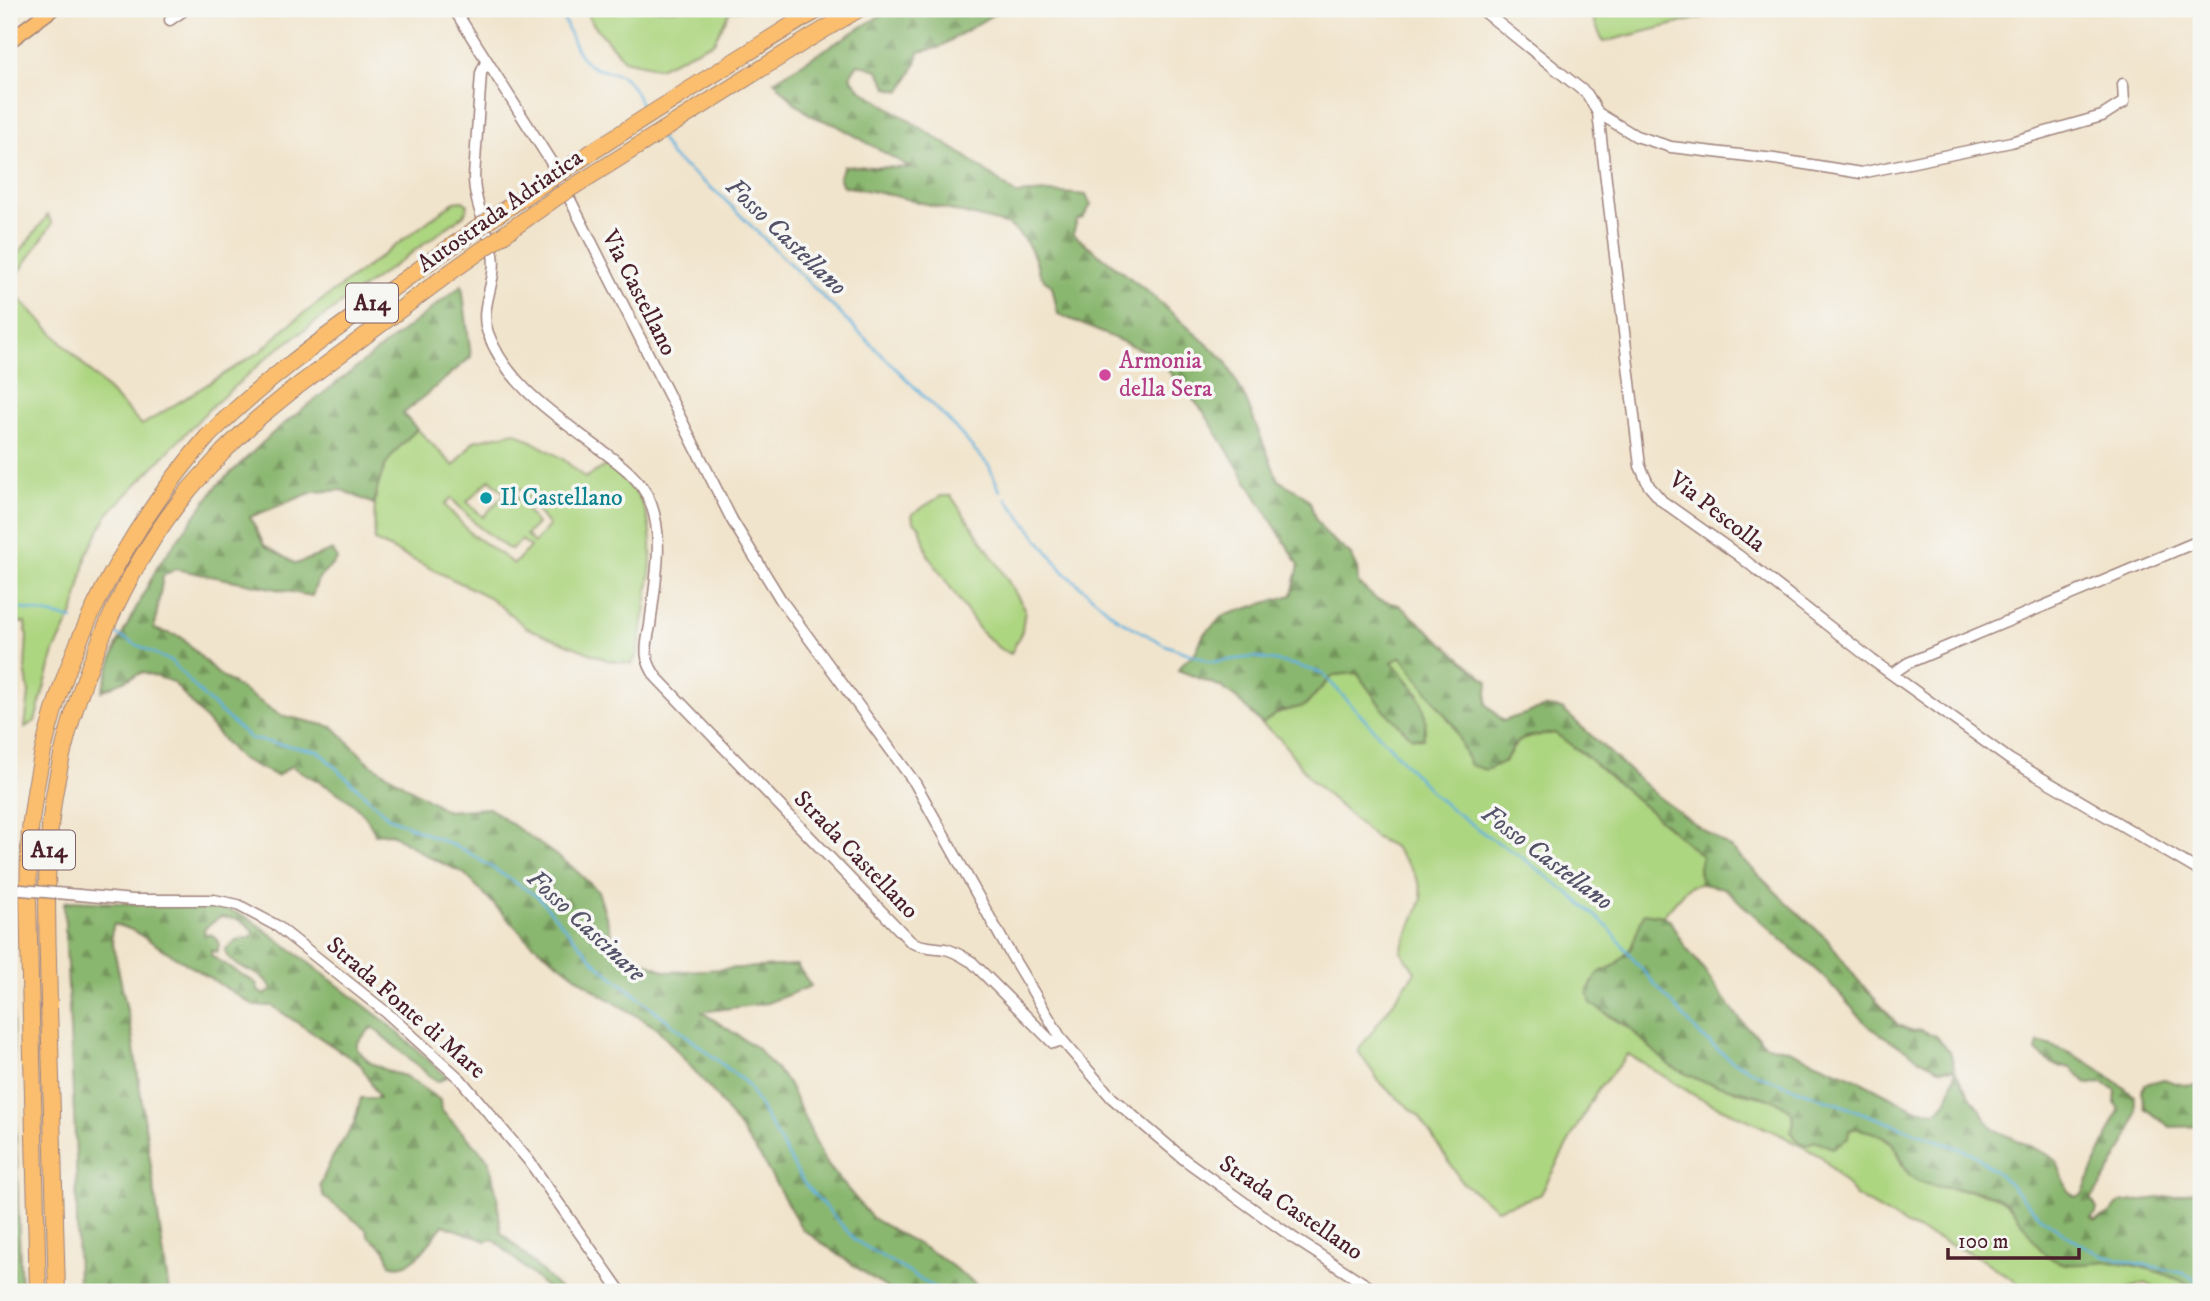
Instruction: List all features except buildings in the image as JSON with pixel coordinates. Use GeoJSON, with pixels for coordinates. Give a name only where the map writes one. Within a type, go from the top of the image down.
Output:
{"type":"FeatureCollection","features":[{"type":"Feature","properties":{"kind":"highway","name":"Autostrada Adriatica"},"geometry":{"type":"LineString","coordinates":[[38,1292],[28,900],[34,798],[55,709],[83,631],[135,530],[175,474],[208,436],[242,401],[280,370],[545,181],[820,9]]}},
{"type":"Feature","properties":{"kind":"highway","name":"Autostrada Adriatica"},"geometry":{"type":"LineString","coordinates":[[57,1292],[47,877],[50,830],[57,780],[76,708],[115,610],[152,544],[187,493],[223,452],[295,388],[557,197],[859,9]]}},
{"type":"Feature","properties":{"kind":"main road"},"geometry":{"type":"LineString","coordinates":[[9,41],[52,9]]}},
{"type":"Feature","properties":{"kind":"street"},"geometry":{"type":"LineString","coordinates":[[170,20],[186,9]]}},
{"type":"Feature","properties":{"kind":"street","name":"Via Castellano"},"geometry":{"type":"LineString","coordinates":[[454,9],[551,162],[732,520],[781,600]]}},
{"type":"Feature","properties":{"kind":"street"},"geometry":{"type":"LineString","coordinates":[[1480,9],[1587,94],[1598,113],[1636,136],[1671,147],[1861,173],[2011,142],[2102,116],[2124,102],[2123,84]]}},
{"type":"Feature","properties":{"kind":"street","name":"Strada Castellano"},"geometry":{"type":"LineString","coordinates":[[486,62],[481,73],[474,185],[493,254],[492,282],[485,309],[486,330],[494,348],[518,383],[546,409],[624,467],[642,488],[651,504],[658,536],[646,656],[656,677],[903,935],[923,948],[956,953],[972,962],[1053,1043],[1062,1040]]}},
{"type":"Feature","properties":{"kind":"street","name":"Via Pescolla"},"geometry":{"type":"LineString","coordinates":[[1598,113],[1639,461],[1648,486],[1662,501],[2009,759],[2201,872]]}},
{"type":"Feature","properties":{"kind":"street"},"geometry":{"type":"LineString","coordinates":[[1892,674],[1908,663],[1944,647],[2201,540]]}},
{"type":"Feature","properties":{"kind":"street","name":"Strada Castellano"},"geometry":{"type":"LineString","coordinates":[[781,600],[915,783],[1062,1040],[1112,1098],[1185,1160],[1295,1239],[1377,1292]]}},
{"type":"Feature","properties":{"kind":"street","name":"Strada Fonte di Mare"},"geometry":{"type":"LineString","coordinates":[[9,888],[133,900],[214,900],[238,905],[276,926],[387,1013],[460,1079],[529,1161],[621,1292]]}},
{"type":"Feature","properties":{"kind":"green space"},"geometry":{"type":"Polygon","coordinates":[[[585,9],[745,9],[730,11],[714,42],[659,68],[624,60],[593,24],[585,9]]]}},
{"type":"Feature","properties":{"kind":"green space"},"geometry":{"type":"Polygon","coordinates":[[[891,9],[1002,9],[938,48],[919,52],[915,66],[901,91],[888,88],[878,70],[858,64],[850,76],[860,89],[965,156],[1016,194],[1048,192],[1086,195],[1091,205],[1083,218],[1077,220],[1073,234],[1147,291],[1225,360],[1246,400],[1278,480],[1310,502],[1315,518],[1327,535],[1351,555],[1357,567],[1358,583],[1377,600],[1399,605],[1488,682],[1486,704],[1503,721],[1546,707],[1562,709],[1656,795],[1731,848],[1826,938],[1857,979],[1898,1025],[1935,1036],[1950,1051],[1955,1070],[1939,1069],[1921,1060],[1868,1026],[1828,981],[1724,888],[1701,884],[1699,867],[1702,856],[1587,757],[1555,733],[1526,737],[1514,745],[1505,761],[1486,770],[1470,765],[1453,725],[1401,656],[1392,662],[1414,688],[1423,706],[1423,739],[1411,737],[1383,709],[1357,673],[1334,675],[1304,706],[1279,712],[1262,724],[1236,698],[1219,686],[1178,670],[1195,653],[1204,634],[1225,615],[1292,595],[1299,565],[1203,411],[1156,356],[1058,314],[1052,286],[1041,274],[1028,244],[1009,225],[887,194],[843,186],[839,177],[844,166],[911,168],[836,125],[812,116],[774,81],[891,9]]]}},
{"type":"Feature","properties":{"kind":"green space"},"geometry":{"type":"Polygon","coordinates":[[[1589,9],[1714,9],[1716,14],[1603,42],[1589,9]]]}},
{"type":"Feature","properties":{"kind":"green space"},"geometry":{"type":"Polygon","coordinates":[[[463,201],[468,205],[464,215],[270,355],[209,409],[108,514],[87,554],[74,611],[54,652],[35,721],[25,727],[29,693],[25,668],[27,635],[25,623],[9,621],[9,288],[142,425],[261,351],[286,327],[454,202],[463,201]]]}},
{"type":"Feature","properties":{"kind":"green space"},"geometry":{"type":"Polygon","coordinates":[[[48,215],[52,224],[9,287],[9,266],[48,215]]]}},
{"type":"Feature","properties":{"kind":"green space"},"geometry":{"type":"Polygon","coordinates":[[[462,285],[471,357],[403,414],[417,429],[399,447],[383,470],[374,504],[342,490],[313,492],[250,517],[264,545],[296,564],[333,550],[337,560],[318,579],[312,596],[175,569],[163,576],[154,629],[181,637],[217,673],[280,715],[333,727],[369,763],[447,811],[489,808],[571,866],[598,891],[616,949],[667,972],[797,965],[811,986],[767,1003],[702,1012],[757,1048],[788,1083],[825,1162],[872,1218],[940,1257],[986,1292],[892,1292],[802,1229],[761,1158],[714,1093],[657,1028],[597,992],[528,940],[464,873],[429,857],[390,833],[375,834],[361,811],[351,802],[291,766],[277,776],[239,758],[173,682],[143,672],[102,691],[117,645],[158,566],[217,486],[275,431],[462,285]]]}},
{"type":"Feature","properties":{"kind":"green space"},"geometry":{"type":"Polygon","coordinates":[[[417,429],[454,466],[474,441],[515,432],[563,459],[585,478],[609,464],[627,481],[643,504],[651,545],[645,611],[638,652],[632,664],[607,660],[527,628],[489,597],[375,541],[375,497],[380,476],[393,452],[417,429]],[[490,479],[467,502],[483,517],[505,494],[490,479]],[[520,488],[514,493],[537,524],[526,535],[534,543],[549,526],[520,488]],[[451,498],[445,505],[471,534],[514,564],[530,547],[522,540],[512,549],[507,548],[478,526],[451,498]]]}},
{"type":"Feature","properties":{"kind":"green space"},"geometry":{"type":"Polygon","coordinates":[[[941,496],[951,496],[1025,609],[1022,631],[1011,654],[1000,649],[982,633],[928,555],[920,527],[913,521],[912,514],[941,496]]]}},
{"type":"Feature","properties":{"kind":"green space"},"geometry":{"type":"Polygon","coordinates":[[[1401,656],[1453,725],[1470,765],[1505,761],[1515,746],[1525,738],[1555,733],[1703,856],[1699,867],[1701,884],[1686,889],[1663,916],[1644,914],[1631,948],[1616,965],[1598,973],[1588,991],[1607,1015],[1738,1092],[1775,1100],[1791,1111],[1794,1122],[1814,1141],[1833,1148],[1849,1131],[1865,1130],[1892,1143],[1904,1168],[1914,1179],[1938,1187],[1978,1192],[2002,1199],[2017,1213],[2045,1253],[2054,1259],[2063,1263],[2111,1262],[2133,1265],[2171,1276],[2201,1292],[2165,1292],[2145,1283],[2106,1292],[2031,1292],[1977,1256],[1910,1227],[1856,1196],[1822,1157],[1781,1135],[1699,1098],[1628,1054],[1596,1092],[1540,1195],[1497,1209],[1462,1182],[1419,1116],[1381,1084],[1358,1051],[1415,972],[1401,951],[1422,899],[1420,886],[1412,869],[1394,847],[1374,837],[1312,781],[1280,739],[1262,724],[1279,712],[1304,706],[1334,675],[1357,673],[1383,709],[1419,694],[1392,662],[1401,656]]]}},
{"type":"Feature","properties":{"kind":"green space"},"geometry":{"type":"Polygon","coordinates":[[[9,898],[12,899],[13,1060],[21,1292],[9,1292],[9,898]]]}},
{"type":"Feature","properties":{"kind":"green space"},"geometry":{"type":"Polygon","coordinates":[[[68,901],[222,907],[248,918],[387,1023],[447,1077],[437,1082],[372,1027],[357,1043],[357,1049],[369,1062],[405,1076],[440,1100],[441,1110],[489,1160],[501,1232],[563,1292],[551,1292],[493,1239],[486,1241],[443,1225],[421,1254],[407,1264],[390,1265],[386,1250],[369,1237],[366,1229],[324,1197],[320,1185],[332,1158],[354,1124],[361,1098],[379,1098],[361,1065],[272,1006],[255,1006],[132,930],[114,924],[111,935],[132,1034],[169,1292],[78,1292],[76,1157],[64,903],[68,901]],[[220,917],[204,929],[205,936],[210,934],[217,939],[219,945],[217,952],[211,950],[211,955],[257,984],[258,991],[264,995],[272,990],[262,978],[233,962],[225,950],[237,940],[251,937],[254,933],[244,922],[220,917]]]}},
{"type":"Feature","properties":{"kind":"green space"},"geometry":{"type":"Polygon","coordinates":[[[1644,913],[1663,916],[1669,919],[1685,947],[1742,1022],[1766,1045],[1786,1049],[1861,1081],[1914,1109],[1936,1112],[1947,1098],[1955,1070],[1993,1129],[2047,1154],[2057,1162],[2068,1191],[2075,1197],[2082,1195],[2119,1110],[2115,1103],[2116,1090],[2103,1083],[2088,1084],[2070,1067],[2060,1067],[2052,1063],[2036,1051],[2038,1042],[2064,1050],[2089,1063],[2134,1096],[2135,1117],[2111,1168],[2091,1198],[2097,1209],[2091,1218],[2095,1221],[2110,1214],[2119,1203],[2176,1196],[2193,1191],[2201,1193],[2201,1291],[2169,1276],[2133,1265],[2110,1262],[2067,1264],[2052,1259],[2037,1245],[2018,1216],[2004,1201],[1973,1190],[1936,1186],[1916,1180],[1905,1169],[1894,1145],[1876,1134],[1855,1128],[1849,1130],[1848,1138],[1833,1148],[1815,1141],[1806,1145],[1799,1142],[1791,1132],[1794,1122],[1791,1111],[1775,1100],[1701,1081],[1670,1066],[1625,1024],[1591,1004],[1588,991],[1598,973],[1616,965],[1631,948],[1644,913]]]}},
{"type":"Feature","properties":{"kind":"green space"},"geometry":{"type":"Polygon","coordinates":[[[2164,1079],[2187,1085],[2201,1084],[2201,1126],[2170,1127],[2145,1108],[2141,1091],[2145,1084],[2164,1079]]]}},
{"type":"Feature","properties":{"kind":"waterway","name":"Fosso Castellano"},"geometry":{"type":"LineString","coordinates":[[560,9],[571,38],[583,59],[595,68],[624,77],[644,110]]}},
{"type":"Feature","properties":{"kind":"waterway","name":"Fosso Castellano"},"geometry":{"type":"LineString","coordinates":[[660,137],[671,156],[721,196],[950,422],[989,466],[1000,491]]}},
{"type":"Feature","properties":{"kind":"waterway","name":"Fosso Castellano"},"geometry":{"type":"LineString","coordinates":[[1006,498],[1064,572],[1118,619],[1165,645],[1212,662],[1254,657],[1322,673],[1437,798],[1486,835],[1520,856],[1609,928],[1701,1036],[1732,1061],[1764,1077],[1972,1153],[2008,1182],[2039,1216],[2077,1242],[2103,1256],[2183,1273],[2201,1282]]}},
{"type":"Feature","properties":{"kind":"waterway","name":"Fosso Cascinare"},"geometry":{"type":"LineString","coordinates":[[9,606],[73,619]]}},
{"type":"Feature","properties":{"kind":"waterway","name":"Fosso Cascinare"},"geometry":{"type":"LineString","coordinates":[[117,635],[172,662],[207,700],[251,739],[318,751],[388,817],[466,851],[538,897],[597,964],[747,1084],[803,1182],[856,1241],[942,1292]]}},
{"type":"Feature","properties":{"kind":"place","name":"Armonia della Sera"},"geometry":{"type":"Point","coordinates":[1105,375]}},
{"type":"Feature","properties":{"kind":"place","name":"Il Castellano"},"geometry":{"type":"Point","coordinates":[486,498]}}]}
